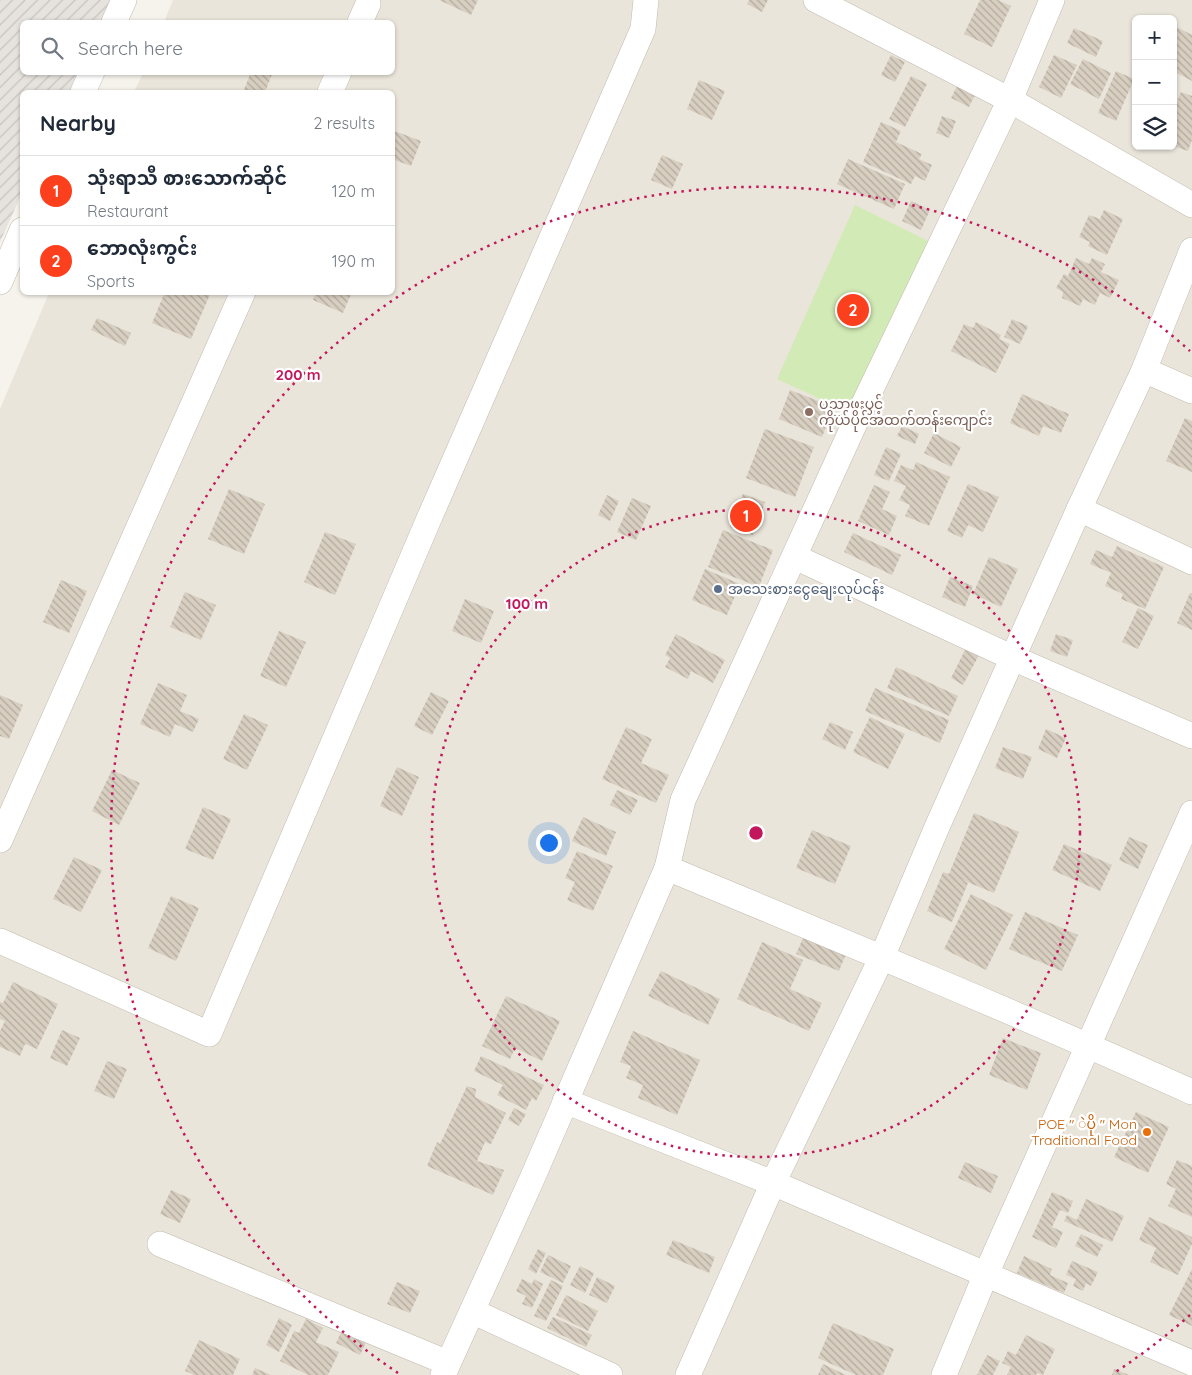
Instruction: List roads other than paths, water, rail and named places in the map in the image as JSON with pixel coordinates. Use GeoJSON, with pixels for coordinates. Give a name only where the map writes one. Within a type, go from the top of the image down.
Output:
{"type":"FeatureCollection","features":[{"type":"Feature","properties":{"kind":"street"},"geometry":{"type":"LineString","coordinates":[[115,20],[124,0]]}},
{"type":"Feature","properties":{"kind":"street"},"geometry":{"type":"LineString","coordinates":[[0,941],[209,1034],[428,521],[643,29],[646,0]]}},
{"type":"Feature","properties":{"kind":"street"},"geometry":{"type":"LineString","coordinates":[[160,1244],[446,1369],[531,1181],[667,868],[683,800],[859,414],[1010,100],[1052,0]]}},
{"type":"Feature","properties":{"kind":"street"},"geometry":{"type":"LineString","coordinates":[[825,2],[1010,100],[1192,205]]}},
{"type":"Feature","properties":{"kind":"street"},"geometry":{"type":"LineString","coordinates":[[84,90],[91,75]]}},
{"type":"Feature","properties":{"kind":"street"},"geometry":{"type":"LineString","coordinates":[[331,90],[338,75]]}},
{"type":"Feature","properties":{"kind":"street"},"geometry":{"type":"LineString","coordinates":[[0,282],[20,235]]}},
{"type":"Feature","properties":{"kind":"street"},"geometry":{"type":"LineString","coordinates":[[688,1375],[773,1183],[882,957],[1079,509],[1144,370],[1192,250]]}},
{"type":"Feature","properties":{"kind":"street"},"geometry":{"type":"LineString","coordinates":[[0,840],[242,295]]}},
{"type":"Feature","properties":{"kind":"street"},"geometry":{"type":"LineString","coordinates":[[1144,370],[1192,391]]}},
{"type":"Feature","properties":{"kind":"street"},"geometry":{"type":"LineString","coordinates":[[1079,509],[1192,562]]}},
{"type":"Feature","properties":{"kind":"street"},"geometry":{"type":"LineString","coordinates":[[795,556],[1013,658],[1192,736]]}},
{"type":"Feature","properties":{"kind":"street"},"geometry":{"type":"LineString","coordinates":[[944,1375],[986,1274],[1192,813]]}},
{"type":"Feature","properties":{"kind":"street"},"geometry":{"type":"LineString","coordinates":[[667,868],[882,957],[1088,1045],[1192,1092]]}},
{"type":"Feature","properties":{"kind":"street"},"geometry":{"type":"LineString","coordinates":[[565,1101],[773,1183],[1192,1363]]}},
{"type":"Feature","properties":{"kind":"street"},"geometry":{"type":"LineString","coordinates":[[472,1311],[610,1375]]}},
{"type":"Feature","properties":{"kind":"place","name":"ဘောလုံးကွင်း"},"geometry":{"type":"Point","coordinates":[853,310]}},
{"type":"Feature","properties":{"kind":"place","name":"ပညာဖူးပွင့် ကိုယ်ပိုင်အထက်တန်းကျောင်း"},"geometry":{"type":"Point","coordinates":[809,412]}},
{"type":"Feature","properties":{"kind":"place","name":"သုံးရာသီ စားသောက်ဆိုင်"},"geometry":{"type":"Point","coordinates":[746,516]}},
{"type":"Feature","properties":{"kind":"place","name":"အသေးစားငွေချေးလုပ်ငန်း"},"geometry":{"type":"Point","coordinates":[718,589]}},
{"type":"Feature","properties":{"kind":"place","name":"POE \" ဲပို \" Mon Traditional Food"},"geometry":{"type":"Point","coordinates":[1147,1132]}}]}
